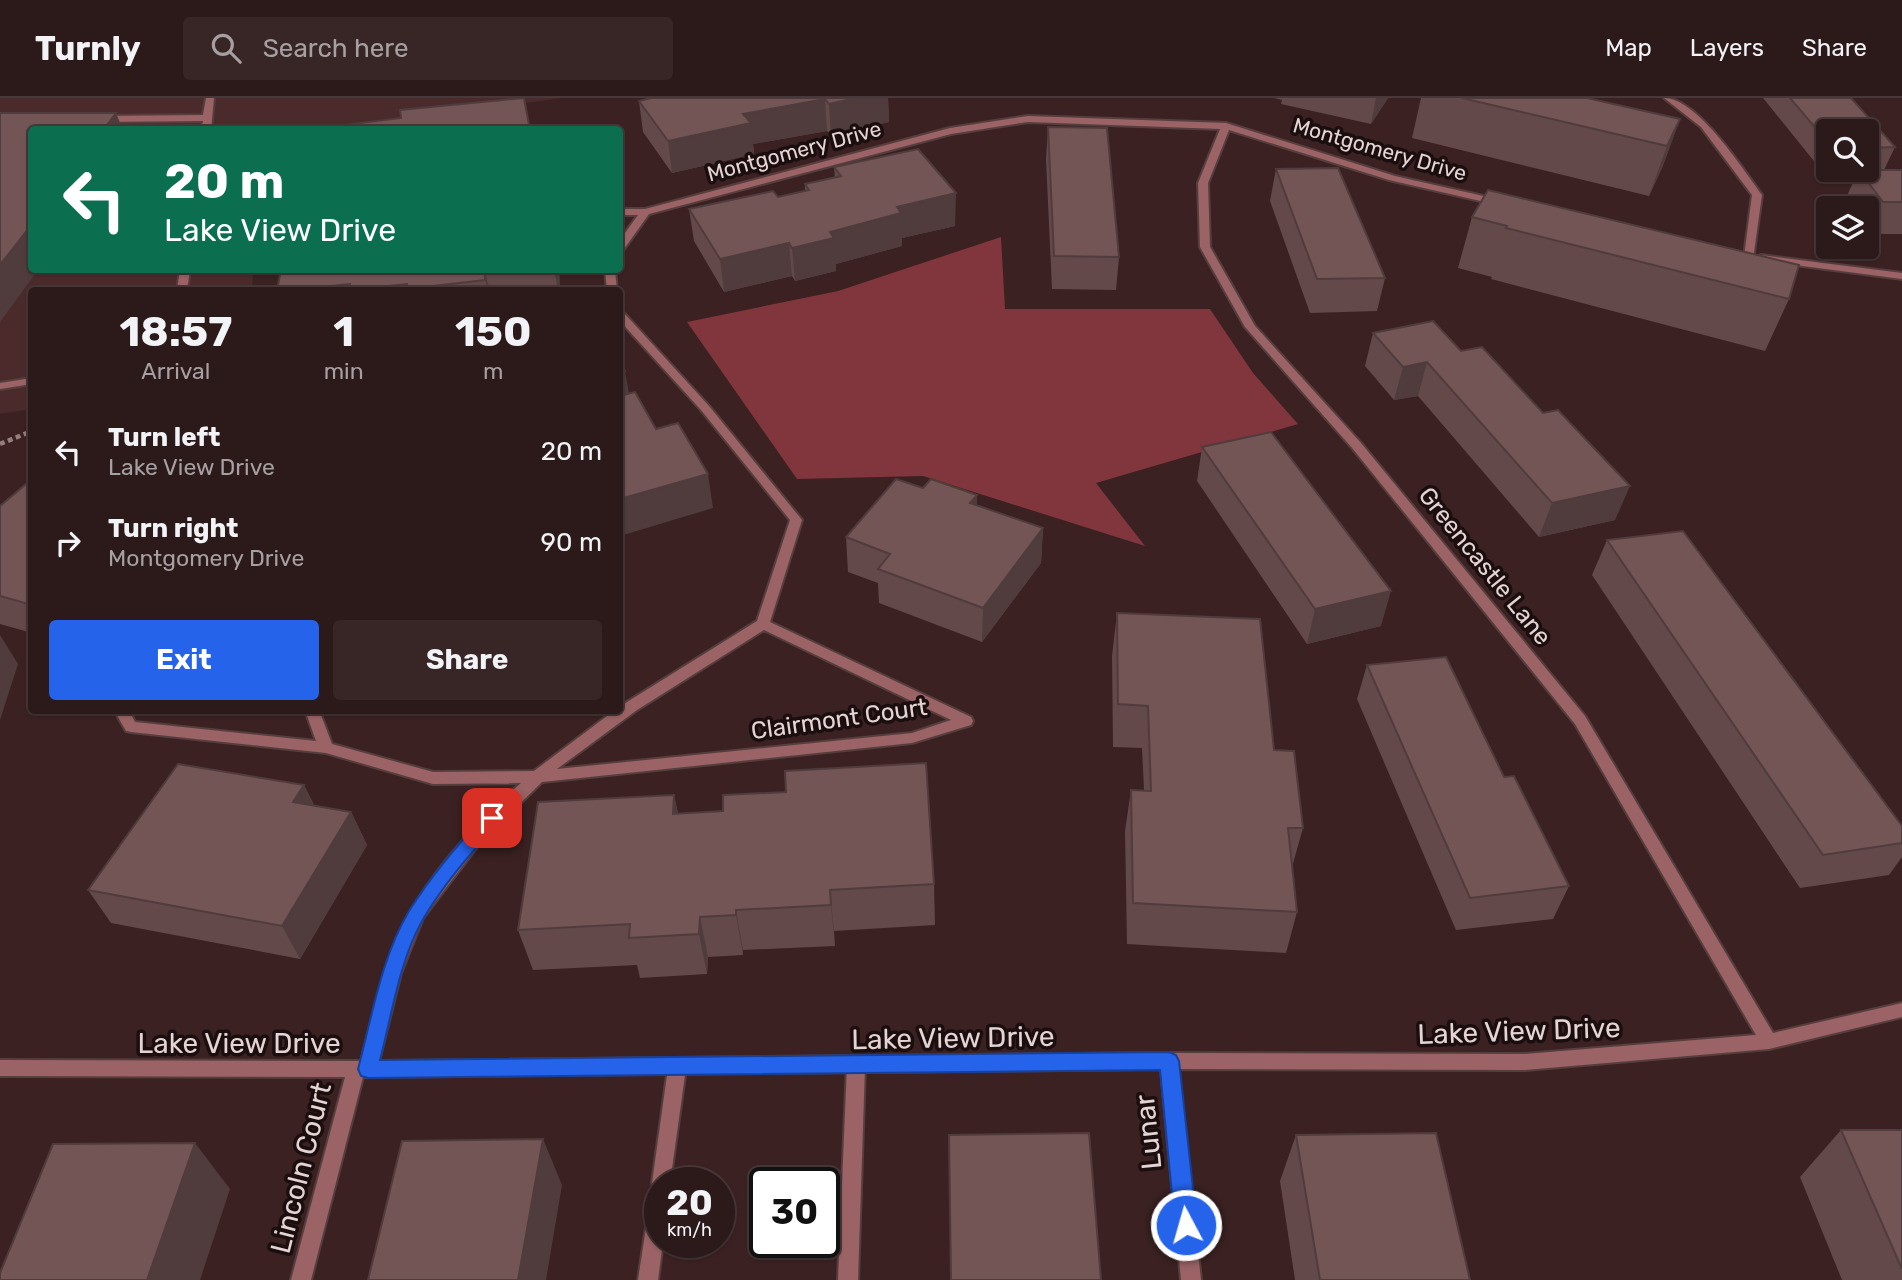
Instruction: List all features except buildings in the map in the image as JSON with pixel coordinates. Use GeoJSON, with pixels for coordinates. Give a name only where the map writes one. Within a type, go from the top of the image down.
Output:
{"type":"FeatureCollection","features":[{"type":"Feature","properties":{"kind":"street"},"geometry":{"type":"LineString","coordinates":[[206,126],[210,98]]}},
{"type":"Feature","properties":{"kind":"street"},"geometry":{"type":"LineString","coordinates":[[1668,98],[1704,125],[1757,195],[1749,257]]}},
{"type":"Feature","properties":{"kind":"street"},"geometry":{"type":"LineString","coordinates":[[82,119],[207,118]]}},
{"type":"Feature","properties":{"kind":"street","name":"Montgomery Drive"},"geometry":{"type":"LineString","coordinates":[[623,212],[645,212],[950,131],[1028,119],[1226,126],[1392,178],[1509,205]]}},
{"type":"Feature","properties":{"kind":"street","name":"Greencastle Lane"},"geometry":{"type":"LineString","coordinates":[[1226,126],[1203,183],[1205,247],[1250,327],[1357,446],[1580,720],[1769,1041]]}},
{"type":"Feature","properties":{"kind":"street"},"geometry":{"type":"LineString","coordinates":[[623,243],[645,212]]}},
{"type":"Feature","properties":{"kind":"street"},"geometry":{"type":"LineString","coordinates":[[1735,254],[1902,276]]}},
{"type":"Feature","properties":{"kind":"street"},"geometry":{"type":"LineString","coordinates":[[623,318],[705,408],[796,520],[764,624],[674,678],[623,714]]}},
{"type":"Feature","properties":{"kind":"street"},"geometry":{"type":"LineString","coordinates":[[0,386],[28,382]]}},
{"type":"Feature","properties":{"kind":"street","name":"Clairmont Court"},"geometry":{"type":"LineString","coordinates":[[535,776],[912,738],[966,721],[764,624]]}},
{"type":"Feature","properties":{"kind":"street"},"geometry":{"type":"LineString","coordinates":[[123,714],[131,727],[326,748],[433,778],[535,776]]}},
{"type":"Feature","properties":{"kind":"street"},"geometry":{"type":"LineString","coordinates":[[313,714],[326,748]]}},
{"type":"Feature","properties":{"kind":"street"},"geometry":{"type":"LineString","coordinates":[[362,1069],[397,957],[416,916],[463,851],[535,776],[623,714]]}},
{"type":"Feature","properties":{"kind":"street","name":"Lake View Drive"},"geometry":{"type":"LineString","coordinates":[[0,1068],[677,1068],[1169,1061],[1525,1062],[1769,1041],[1902,1010]]}},
{"type":"Feature","properties":{"kind":"street","name":"Lunar"},"geometry":{"type":"LineString","coordinates":[[1169,1061],[1192,1280]]}},
{"type":"Feature","properties":{"kind":"street"},"geometry":{"type":"LineString","coordinates":[[848,1280],[856,1065]]}},
{"type":"Feature","properties":{"kind":"street"},"geometry":{"type":"LineString","coordinates":[[664,1167],[677,1068]]}},
{"type":"Feature","properties":{"kind":"street","name":"Lincoln Court"},"geometry":{"type":"LineString","coordinates":[[301,1280],[362,1069]]}},
{"type":"Feature","properties":{"kind":"street"},"geometry":{"type":"LineString","coordinates":[[648,1280],[651,1258]]}},
{"type":"Feature","properties":{"kind":"path"},"geometry":{"type":"LineString","coordinates":[[0,444],[28,433]]}},
{"type":"Feature","properties":{"kind":"shaded area"},"geometry":{"type":"Polygon","coordinates":[[[0,98],[562,98],[356,126],[28,126],[28,273],[253,273],[252,287],[28,287],[28,409],[0,414],[0,98]]]}},
{"type":"Feature","properties":{"kind":"shaded area"},"geometry":{"type":"Polygon","coordinates":[[[1001,237],[1005,309],[1210,309],[1253,373],[1298,424],[1096,483],[1145,546],[923,476],[797,479],[687,322],[838,291],[1001,237]]]}},
{"type":"Feature","properties":{"kind":"route"},"geometry":{"type":"LineString","coordinates":[[492,818],[463,851],[416,916],[397,957],[368,1069],[1169,1061],[1186,1225]]}}]}
